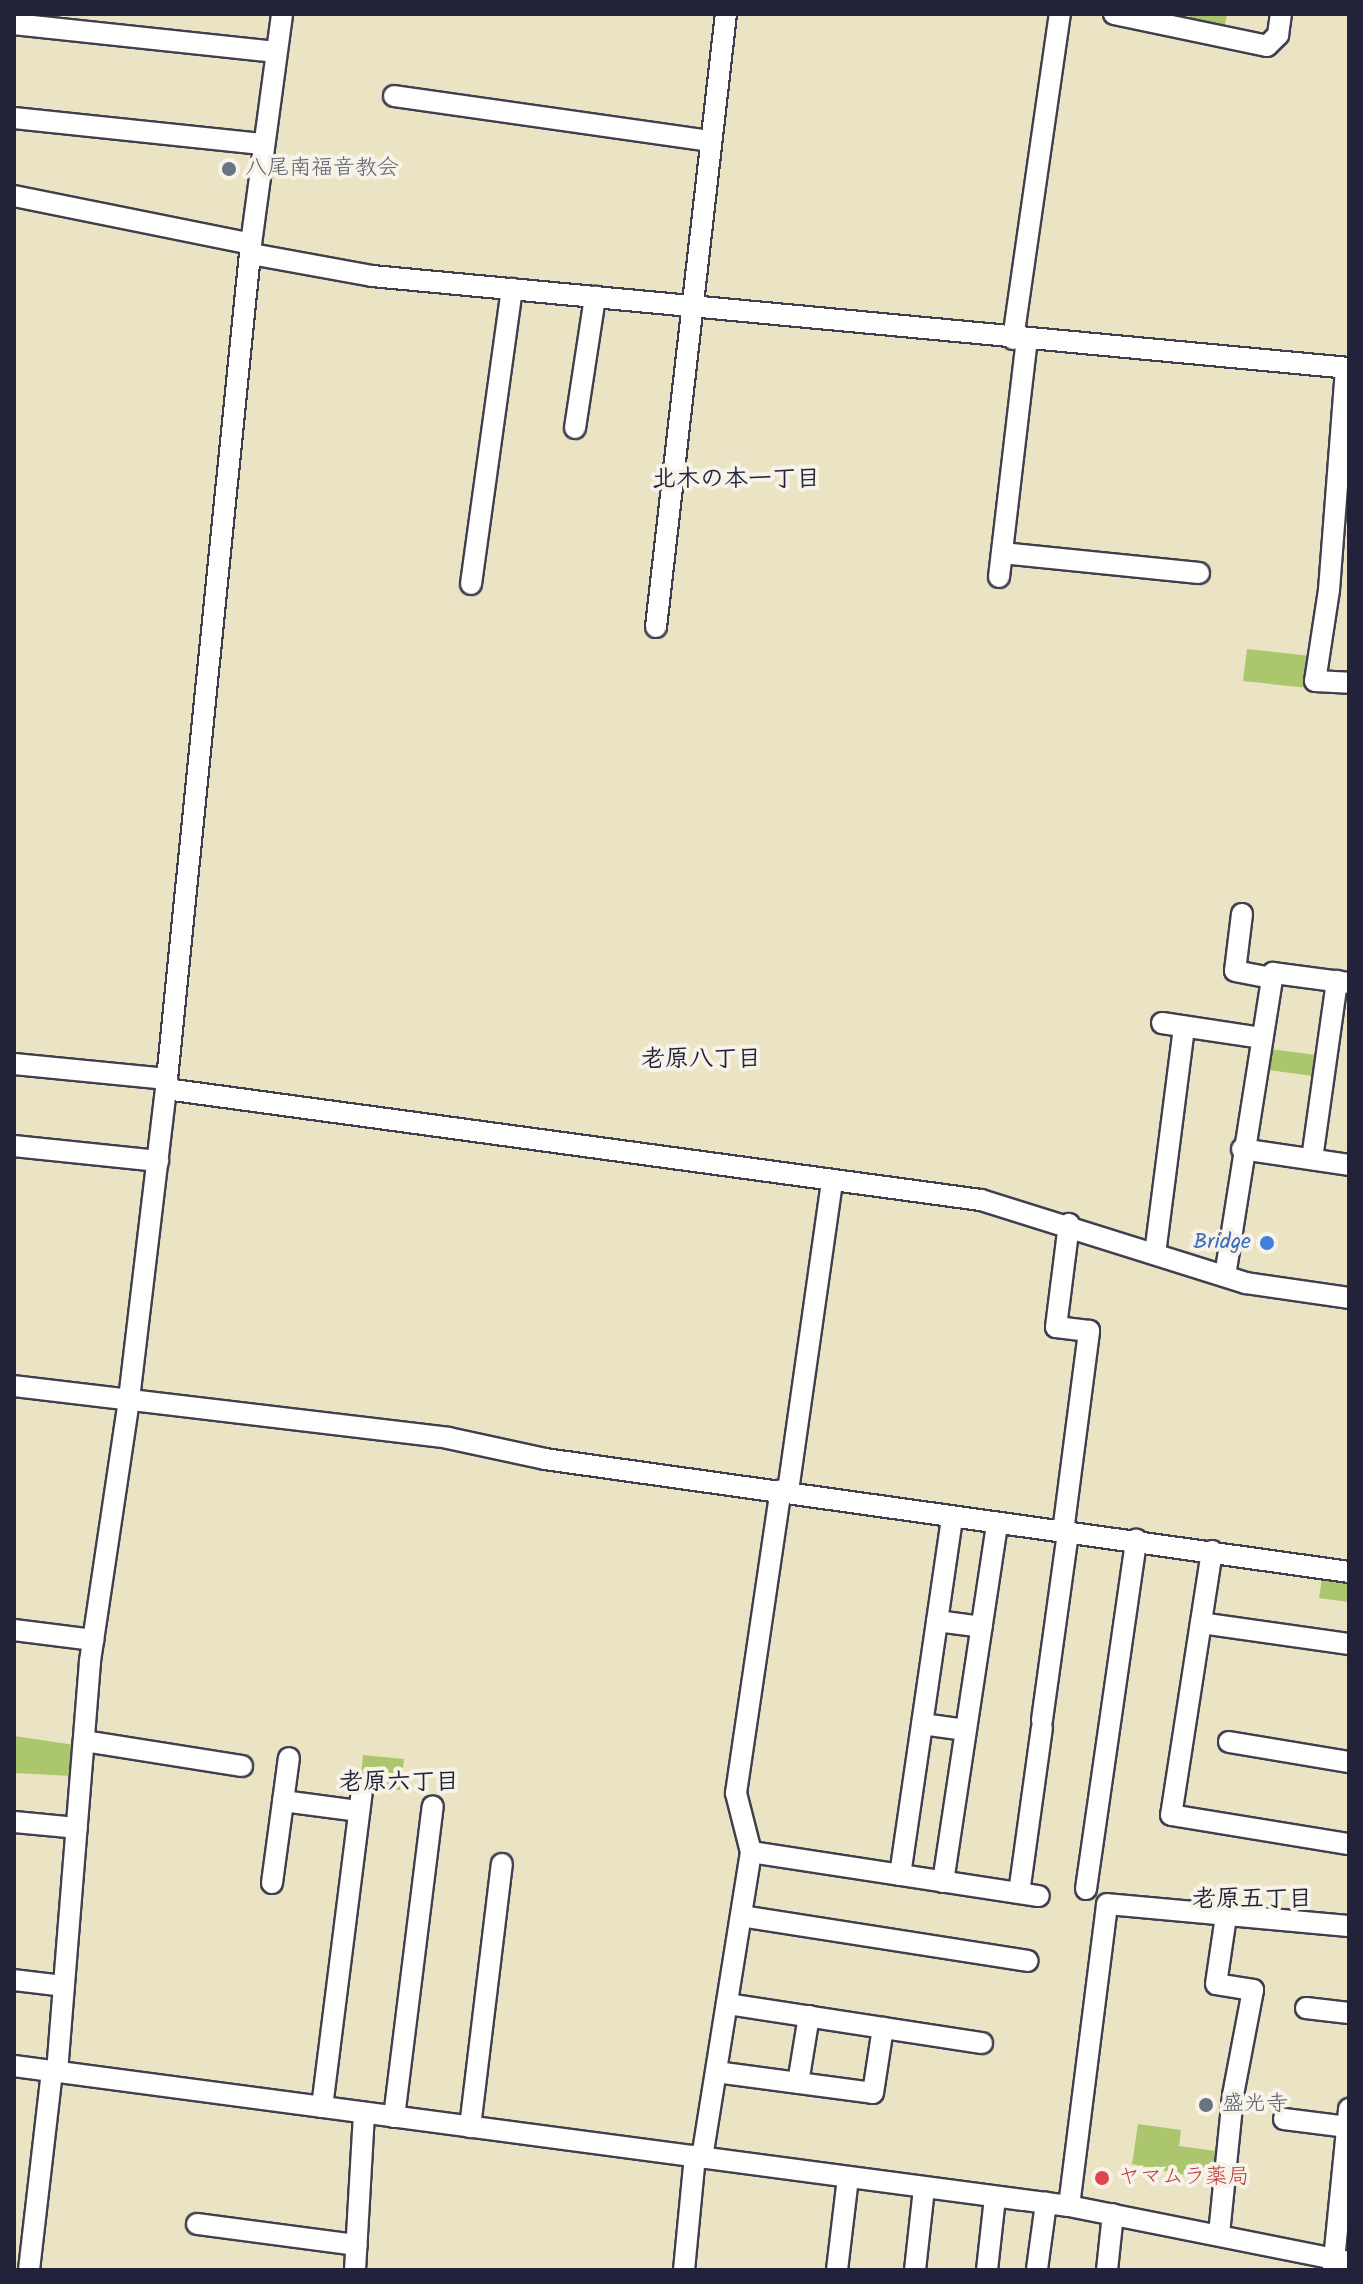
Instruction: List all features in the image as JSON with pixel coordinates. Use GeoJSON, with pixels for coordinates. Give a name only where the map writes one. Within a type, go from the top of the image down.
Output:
{"type":"FeatureCollection","features":[{"type":"Feature","properties":{"kind":"street"},"geometry":{"type":"LineString","coordinates":[[29,2270],[64,1986],[93,1640],[129,1399],[167,1084],[262,144],[282,14]]}},
{"type":"Feature","properties":{"kind":"street"},"geometry":{"type":"LineString","coordinates":[[656,627],[726,14]]}},
{"type":"Feature","properties":{"kind":"street"},"geometry":{"type":"LineString","coordinates":[[999,577],[1020,340],[1060,14]]}},
{"type":"Feature","properties":{"kind":"street"},"geometry":{"type":"LineString","coordinates":[[1114,14],[1157,20],[1267,46],[1278,35],[1281,14]]}},
{"type":"Feature","properties":{"kind":"street"},"geometry":{"type":"LineString","coordinates":[[14,24],[276,52]]}},
{"type":"Feature","properties":{"kind":"street"},"geometry":{"type":"LineString","coordinates":[[394,96],[710,141]]}},
{"type":"Feature","properties":{"kind":"street"},"geometry":{"type":"LineString","coordinates":[[14,118],[262,144]]}},
{"type":"Feature","properties":{"kind":"street"},"geometry":{"type":"LineString","coordinates":[[14,196],[372,276],[1020,340],[1348,368],[1329,590],[1315,681],[1349,683]]}},
{"type":"Feature","properties":{"kind":"street"},"geometry":{"type":"LineString","coordinates":[[471,584],[512,289]]}},
{"type":"Feature","properties":{"kind":"street"},"geometry":{"type":"LineString","coordinates":[[575,428],[595,297]]}},
{"type":"Feature","properties":{"kind":"street"},"geometry":{"type":"LineString","coordinates":[[1002,553],[1199,573]]}},
{"type":"Feature","properties":{"kind":"street"},"geometry":{"type":"LineString","coordinates":[[1242,914],[1235,971],[1272,978]]}},
{"type":"Feature","properties":{"kind":"street"},"geometry":{"type":"LineString","coordinates":[[1225,1276],[1242,1149],[1273,973],[1343,982],[1312,1159]]}},
{"type":"Feature","properties":{"kind":"street"},"geometry":{"type":"LineString","coordinates":[[1162,1023],[1261,1038]]}},
{"type":"Feature","properties":{"kind":"street"},"geometry":{"type":"LineString","coordinates":[[1155,1254],[1184,1027]]}},
{"type":"Feature","properties":{"kind":"street"},"geometry":{"type":"LineString","coordinates":[[14,1064],[981,1200],[1069,1224],[1225,1276],[1349,1298]]}},
{"type":"Feature","properties":{"kind":"street"},"geometry":{"type":"LineString","coordinates":[[14,1146],[158,1161]]}},
{"type":"Feature","properties":{"kind":"street"},"geometry":{"type":"LineString","coordinates":[[1242,1149],[1349,1165]]}},
{"type":"Feature","properties":{"kind":"street"},"geometry":{"type":"LineString","coordinates":[[684,2270],[699,2157],[716,2072],[751,1852],[736,1793],[832,1180]]}},
{"type":"Feature","properties":{"kind":"street"},"geometry":{"type":"LineString","coordinates":[[751,1852],[1029,1895],[1042,1724],[1089,1331],[1056,1327],[1069,1224]]}},
{"type":"Feature","properties":{"kind":"street"},"geometry":{"type":"LineString","coordinates":[[14,1386],[448,1438],[545,1459],[784,1490],[952,1519],[1136,1540],[1349,1572]]}},
{"type":"Feature","properties":{"kind":"street"},"geometry":{"type":"LineString","coordinates":[[900,1875],[952,1519]]}},
{"type":"Feature","properties":{"kind":"street"},"geometry":{"type":"LineString","coordinates":[[943,1882],[997,1525]]}},
{"type":"Feature","properties":{"kind":"street"},"geometry":{"type":"LineString","coordinates":[[1086,1889],[1136,1540]]}},
{"type":"Feature","properties":{"kind":"street"},"geometry":{"type":"LineString","coordinates":[[1212,1551],[1171,1815],[1349,1844]]}},
{"type":"Feature","properties":{"kind":"street"},"geometry":{"type":"LineString","coordinates":[[937,1621],[982,1627]]}},
{"type":"Feature","properties":{"kind":"street"},"geometry":{"type":"LineString","coordinates":[[1201,1623],[1349,1644]]}},
{"type":"Feature","properties":{"kind":"street"},"geometry":{"type":"LineString","coordinates":[[14,1630],[93,1640]]}},
{"type":"Feature","properties":{"kind":"street"},"geometry":{"type":"LineString","coordinates":[[922,1724],[966,1730]]}},
{"type":"Feature","properties":{"kind":"street"},"geometry":{"type":"LineString","coordinates":[[84,1741],[242,1766]]}},
{"type":"Feature","properties":{"kind":"street"},"geometry":{"type":"LineString","coordinates":[[1229,1742],[1349,1762]]}},
{"type":"Feature","properties":{"kind":"street"},"geometry":{"type":"LineString","coordinates":[[272,1883],[289,1758]]}},
{"type":"Feature","properties":{"kind":"street"},"geometry":{"type":"LineString","coordinates":[[322,2107],[362,1789]]}},
{"type":"Feature","properties":{"kind":"street"},"geometry":{"type":"LineString","coordinates":[[283,1801],[359,1811]]}},
{"type":"Feature","properties":{"kind":"street"},"geometry":{"type":"LineString","coordinates":[[394,2117],[433,1806]]}},
{"type":"Feature","properties":{"kind":"street"},"geometry":{"type":"LineString","coordinates":[[14,1822],[77,1828]]}},
{"type":"Feature","properties":{"kind":"street"},"geometry":{"type":"LineString","coordinates":[[470,2127],[502,1864]]}},
{"type":"Feature","properties":{"kind":"street"},"geometry":{"type":"LineString","coordinates":[[1069,2206],[1107,1904],[1349,1926]]}},
{"type":"Feature","properties":{"kind":"street"},"geometry":{"type":"LineString","coordinates":[[741,1916],[1027,1961]]}},
{"type":"Feature","properties":{"kind":"street"},"geometry":{"type":"LineString","coordinates":[[1219,2234],[1233,2095],[1253,1990],[1216,1984],[1226,1916]]}},
{"type":"Feature","properties":{"kind":"street"},"geometry":{"type":"LineString","coordinates":[[14,1980],[64,1986]]}},
{"type":"Feature","properties":{"kind":"street"},"geometry":{"type":"LineString","coordinates":[[727,2004],[982,2043]]}},
{"type":"Feature","properties":{"kind":"street"},"geometry":{"type":"LineString","coordinates":[[1306,2008],[1349,2013]]}},
{"type":"Feature","properties":{"kind":"street"},"geometry":{"type":"LineString","coordinates":[[798,2083],[809,2016]]}},
{"type":"Feature","properties":{"kind":"street"},"geometry":{"type":"LineString","coordinates":[[716,2072],[873,2093],[883,2028]]}},
{"type":"Feature","properties":{"kind":"street"},"geometry":{"type":"LineString","coordinates":[[14,2066],[1069,2206],[1219,2234],[1338,2264],[1348,2120],[1284,2119]]}},
{"type":"Feature","properties":{"kind":"street"},"geometry":{"type":"LineString","coordinates":[[355,2270],[364,2113]]}},
{"type":"Feature","properties":{"kind":"street"},"geometry":{"type":"LineString","coordinates":[[837,2270],[848,2178]]}},
{"type":"Feature","properties":{"kind":"street"},"geometry":{"type":"LineString","coordinates":[[915,2270],[924,2188]]}},
{"type":"Feature","properties":{"kind":"street"},"geometry":{"type":"LineString","coordinates":[[987,2270],[995,2198]]}},
{"type":"Feature","properties":{"kind":"street"},"geometry":{"type":"LineString","coordinates":[[1037,2269],[1046,2203]]}},
{"type":"Feature","properties":{"kind":"street"},"geometry":{"type":"LineString","coordinates":[[1107,2270],[1113,2214]]}},
{"type":"Feature","properties":{"kind":"street"},"geometry":{"type":"LineString","coordinates":[[197,2224],[357,2245]]}},
{"type":"Feature","properties":{"kind":"green space"},"geometry":{"type":"Polygon","coordinates":[[[1190,14],[1227,14],[1224,30],[1189,26],[1190,14]]]}},
{"type":"Feature","properties":{"kind":"green space"},"geometry":{"type":"Polygon","coordinates":[[[1247,649],[1311,656],[1308,688],[1243,681],[1247,649]]]}},
{"type":"Feature","properties":{"kind":"green space"},"geometry":{"type":"Polygon","coordinates":[[[1263,1048],[1316,1055],[1313,1076],[1261,1069],[1263,1048]]]}},
{"type":"Feature","properties":{"kind":"green space"},"geometry":{"type":"Polygon","coordinates":[[[1322,1578],[1349,1581],[1349,1602],[1319,1598],[1322,1578]]]}},
{"type":"Feature","properties":{"kind":"green space"},"geometry":{"type":"Polygon","coordinates":[[[14,1736],[75,1745],[72,1776],[14,1773],[14,1736]]]}},
{"type":"Feature","properties":{"kind":"green space"},"geometry":{"type":"Polygon","coordinates":[[[363,1755],[404,1759],[400,1790],[360,1786],[363,1755]]]}},
{"type":"Feature","properties":{"kind":"green space"},"geometry":{"type":"Polygon","coordinates":[[[1138,2124],[1181,2130],[1179,2146],[1223,2152],[1219,2182],[1132,2164],[1138,2124]]]}},
{"type":"Feature","properties":{"kind":"place","name":"八尾南福音教会"},"geometry":{"type":"Point","coordinates":[229,169]}},
{"type":"Feature","properties":{"kind":"place","name":"Bridge"},"geometry":{"type":"Point","coordinates":[1267,1243]}},
{"type":"Feature","properties":{"kind":"place","name":"盛光寺"},"geometry":{"type":"Point","coordinates":[1206,2105]}},
{"type":"Feature","properties":{"kind":"place","name":"ヤマムラ薬局"},"geometry":{"type":"Point","coordinates":[1102,2178]}},
{"type":"Feature","properties":{"kind":"district","name":"北木の本一丁目"},"geometry":{"type":"Point","coordinates":[736,480]}},
{"type":"Feature","properties":{"kind":"district","name":"老原八丁目"},"geometry":{"type":"Point","coordinates":[701,1060]}},
{"type":"Feature","properties":{"kind":"district","name":"老原六丁目"},"geometry":{"type":"Point","coordinates":[399,1783]}},
{"type":"Feature","properties":{"kind":"district","name":"老原五丁目"},"geometry":{"type":"Point","coordinates":[1252,1900]}}]}
